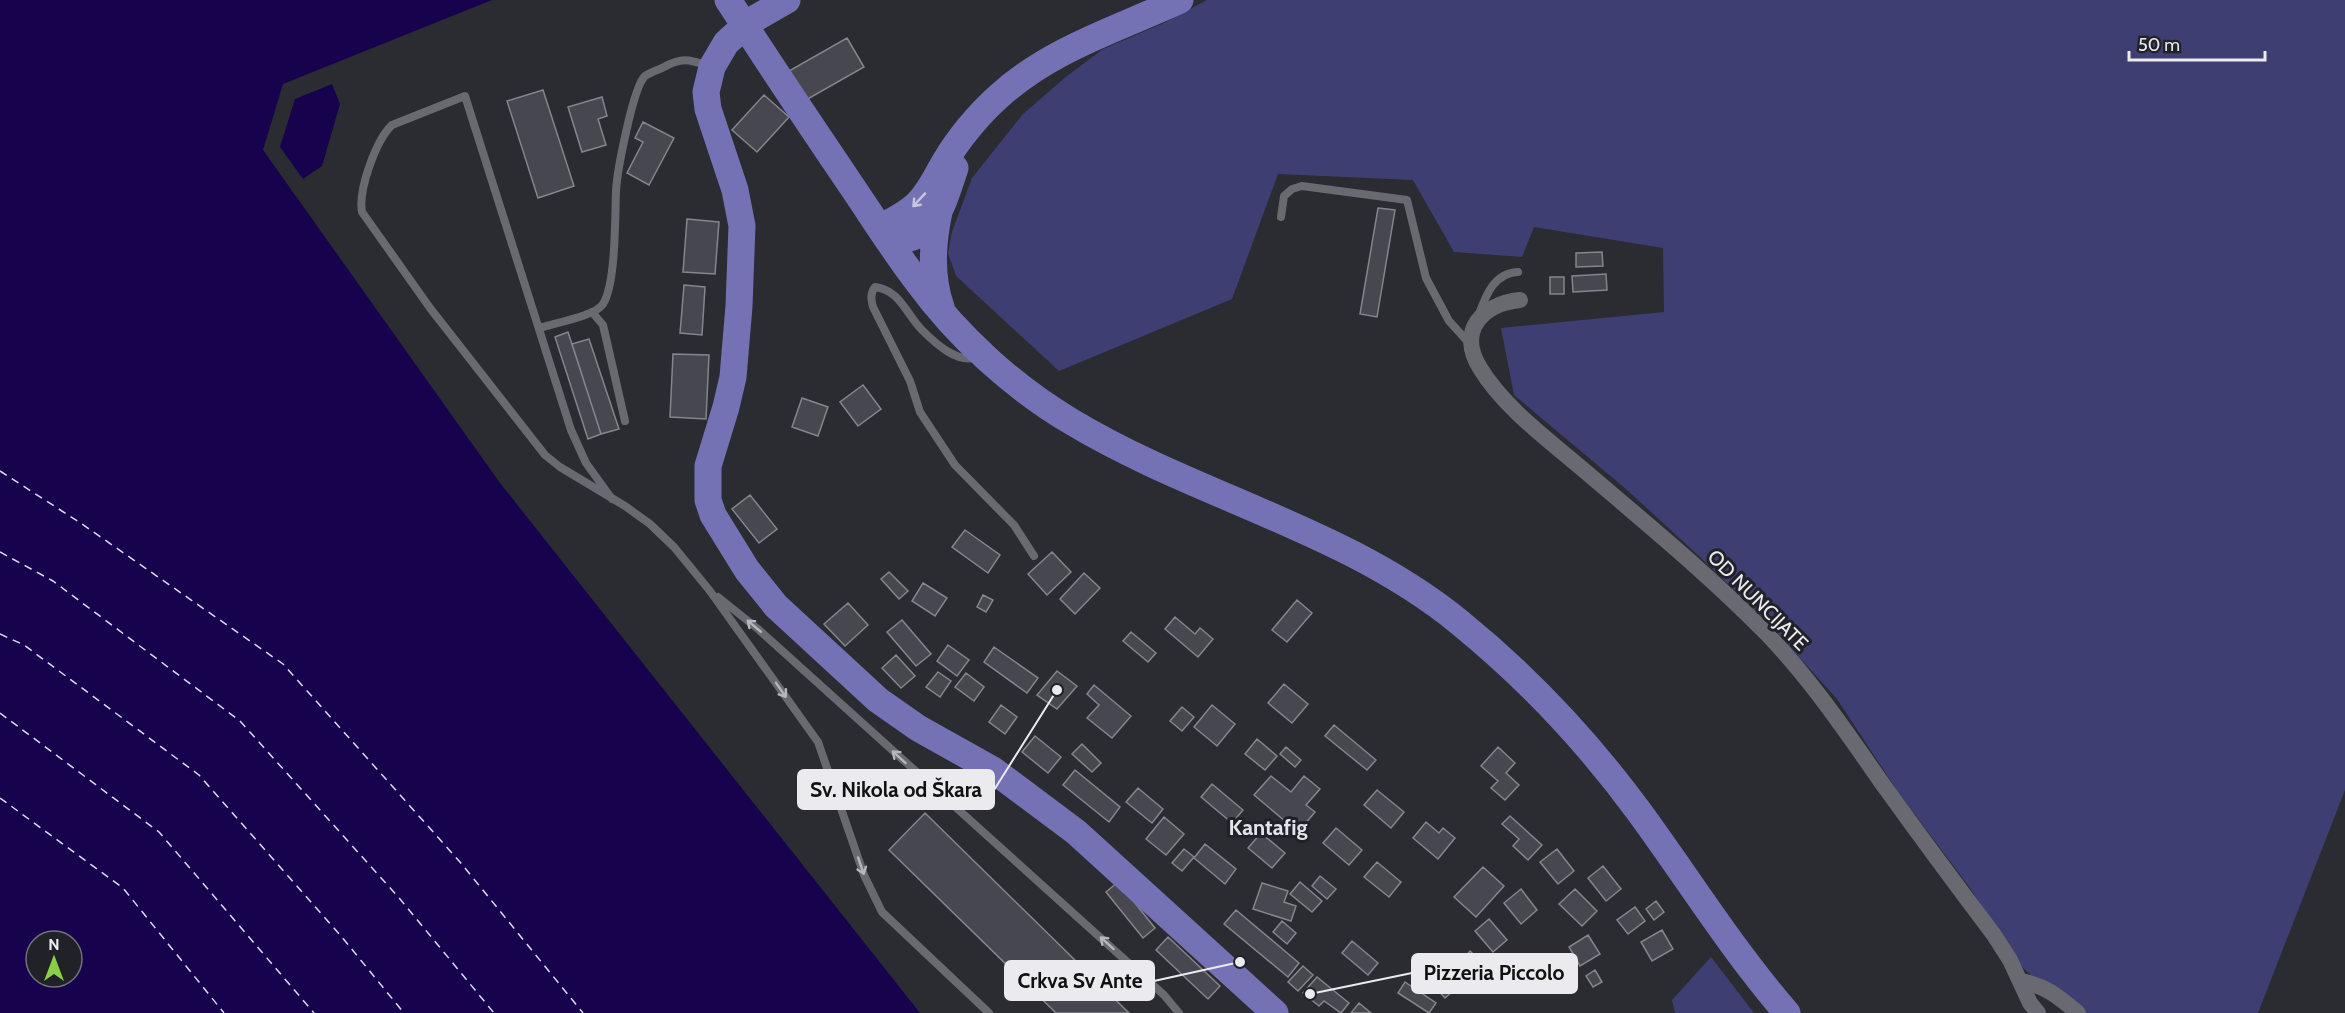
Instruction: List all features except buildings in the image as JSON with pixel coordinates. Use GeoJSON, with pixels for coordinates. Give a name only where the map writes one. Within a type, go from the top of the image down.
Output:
{"type":"FeatureCollection","features":[{"type":"Feature","properties":{"kind":"main road"},"geometry":{"type":"LineString","coordinates":[[728,0],[918,283],[983,354],[1038,400],[1088,431],[1151,465],[1306,530],[1355,555],[1401,582],[1463,625],[1498,654],[1584,742],[1637,808],[1740,956],[1787,1013]]}},
{"type":"Feature","properties":{"kind":"main road"},"geometry":{"type":"LineString","coordinates":[[787,0],[737,32],[726,43],[712,67],[706,92],[708,109],[735,190],[742,226],[733,377],[708,466],[706,483],[713,515],[747,570],[776,606],[878,700],[918,728],[993,770],[1076,832],[1268,1010]]}},
{"type":"Feature","properties":{"kind":"main road"},"geometry":{"type":"LineString","coordinates":[[884,234],[922,198],[946,160],[998,97],[1041,64],[1069,49],[1180,0]]}},
{"type":"Feature","properties":{"kind":"main road"},"geometry":{"type":"LineString","coordinates":[[942,311],[936,292],[933,267],[934,241],[939,211],[965,136]]}},
{"type":"Feature","properties":{"kind":"main road"},"geometry":{"type":"LineString","coordinates":[[884,234],[900,241],[911,239],[928,228],[939,211]]}},
{"type":"Feature","properties":{"kind":"street"},"geometry":{"type":"LineString","coordinates":[[1472,347],[1473,328],[1478,318],[1490,308],[1520,300]]}},
{"type":"Feature","properties":{"kind":"street","name":"OD NUNCIJATE"},"geometry":{"type":"LineString","coordinates":[[1472,347],[1479,367],[1504,399],[1722,589],[1767,634],[1831,711],[1994,935],[2010,960],[2030,1004],[2038,1013]]}},
{"type":"Feature","properties":{"kind":"street"},"geometry":{"type":"LineString","coordinates":[[2020,981],[2037,984],[2054,993],[2078,1013]]}},
{"type":"Feature","properties":{"kind":"lane"},"geometry":{"type":"LineString","coordinates":[[540,328],[592,312],[603,305],[612,262],[616,188],[622,151],[638,89],[644,77],[676,60],[689,59],[712,67]]}},
{"type":"Feature","properties":{"kind":"lane"},"geometry":{"type":"LineString","coordinates":[[612,499],[586,463],[579,448],[465,96],[392,125],[384,133],[375,152],[360,202],[362,212],[430,308],[531,439],[560,467],[650,524],[674,547],[710,591],[818,742],[864,875],[882,912],[989,1013]]}},
{"type":"Feature","properties":{"kind":"lane"},"geometry":{"type":"LineString","coordinates":[[1281,217],[1284,196],[1292,189],[1302,186],[1407,200],[1426,278],[1449,321],[1472,347]]}},
{"type":"Feature","properties":{"kind":"lane"},"geometry":{"type":"LineString","coordinates":[[1478,318],[1487,293],[1496,280],[1508,272],[1518,272]]}},
{"type":"Feature","properties":{"kind":"lane"},"geometry":{"type":"LineString","coordinates":[[983,354],[972,358],[961,358],[950,353],[921,329],[902,303],[891,293],[883,288],[875,287],[872,291],[870,297],[873,307],[910,381],[920,412],[955,465],[1014,525],[1034,556]]}},
{"type":"Feature","properties":{"kind":"lane"},"geometry":{"type":"LineString","coordinates":[[592,312],[603,324],[625,421]]}},
{"type":"Feature","properties":{"kind":"lane"},"geometry":{"type":"LineString","coordinates":[[710,591],[758,629],[1164,995],[1179,1013]]}},
{"type":"Feature","properties":{"kind":"shaded area"},"geometry":{"type":"Polygon","coordinates":[[[0,0],[492,0],[283,84],[263,150],[500,483],[920,1013],[0,1013],[0,0]]]}},
{"type":"Feature","properties":{"kind":"shaded area"},"geometry":{"type":"Polygon","coordinates":[[[1207,0],[2345,0],[2345,790],[2258,1013],[2086,1013],[2046,981],[2031,975],[2021,966],[1970,888],[1898,792],[1837,699],[1771,626],[1701,558],[1626,489],[1514,395],[1501,328],[1664,312],[1663,248],[1534,227],[1522,257],[1454,252],[1413,180],[1278,174],[1232,299],[1059,371],[956,276],[948,253],[952,232],[972,178],[1023,114],[1103,49],[1164,23],[1207,0]]]}},
{"type":"Feature","properties":{"kind":"shaded area"},"geometry":{"type":"Polygon","coordinates":[[[332,84],[340,104],[322,166],[303,179],[280,147],[295,99],[332,84]]]}},
{"type":"Feature","properties":{"kind":"shaded area"},"geometry":{"type":"Polygon","coordinates":[[[1711,957],[1754,1013],[1675,1013],[1672,1000],[1711,957]]]}},
{"type":"Feature","properties":{"kind":"ferry route"},"geometry":{"type":"LineString","coordinates":[[0,471],[82,524],[283,664],[460,862],[583,1013]]}},
{"type":"Feature","properties":{"kind":"ferry route"},"geometry":{"type":"LineString","coordinates":[[0,552],[53,581],[240,721],[400,899],[494,1013]]}},
{"type":"Feature","properties":{"kind":"ferry route"},"geometry":{"type":"LineString","coordinates":[[0,634],[24,645],[199,775],[341,936],[404,1013]]}},
{"type":"Feature","properties":{"kind":"ferry route"},"geometry":{"type":"LineString","coordinates":[[0,713],[159,832],[314,1013]]}},
{"type":"Feature","properties":{"kind":"ferry route"},"geometry":{"type":"LineString","coordinates":[[0,798],[123,888],[224,1013]]}},
{"type":"Feature","properties":{"kind":"place","name":"Sv. Nikola od Škara"},"geometry":{"type":"Point","coordinates":[1057,690]}},
{"type":"Feature","properties":{"kind":"place","name":"Crkva Sv Ante"},"geometry":{"type":"Point","coordinates":[1240,962]}},
{"type":"Feature","properties":{"kind":"place","name":"Pizzeria Piccolo"},"geometry":{"type":"Point","coordinates":[1310,994]}},
{"type":"Feature","properties":{"kind":"district","name":"Kantafig"},"geometry":{"type":"Point","coordinates":[1268,827]}}]}
